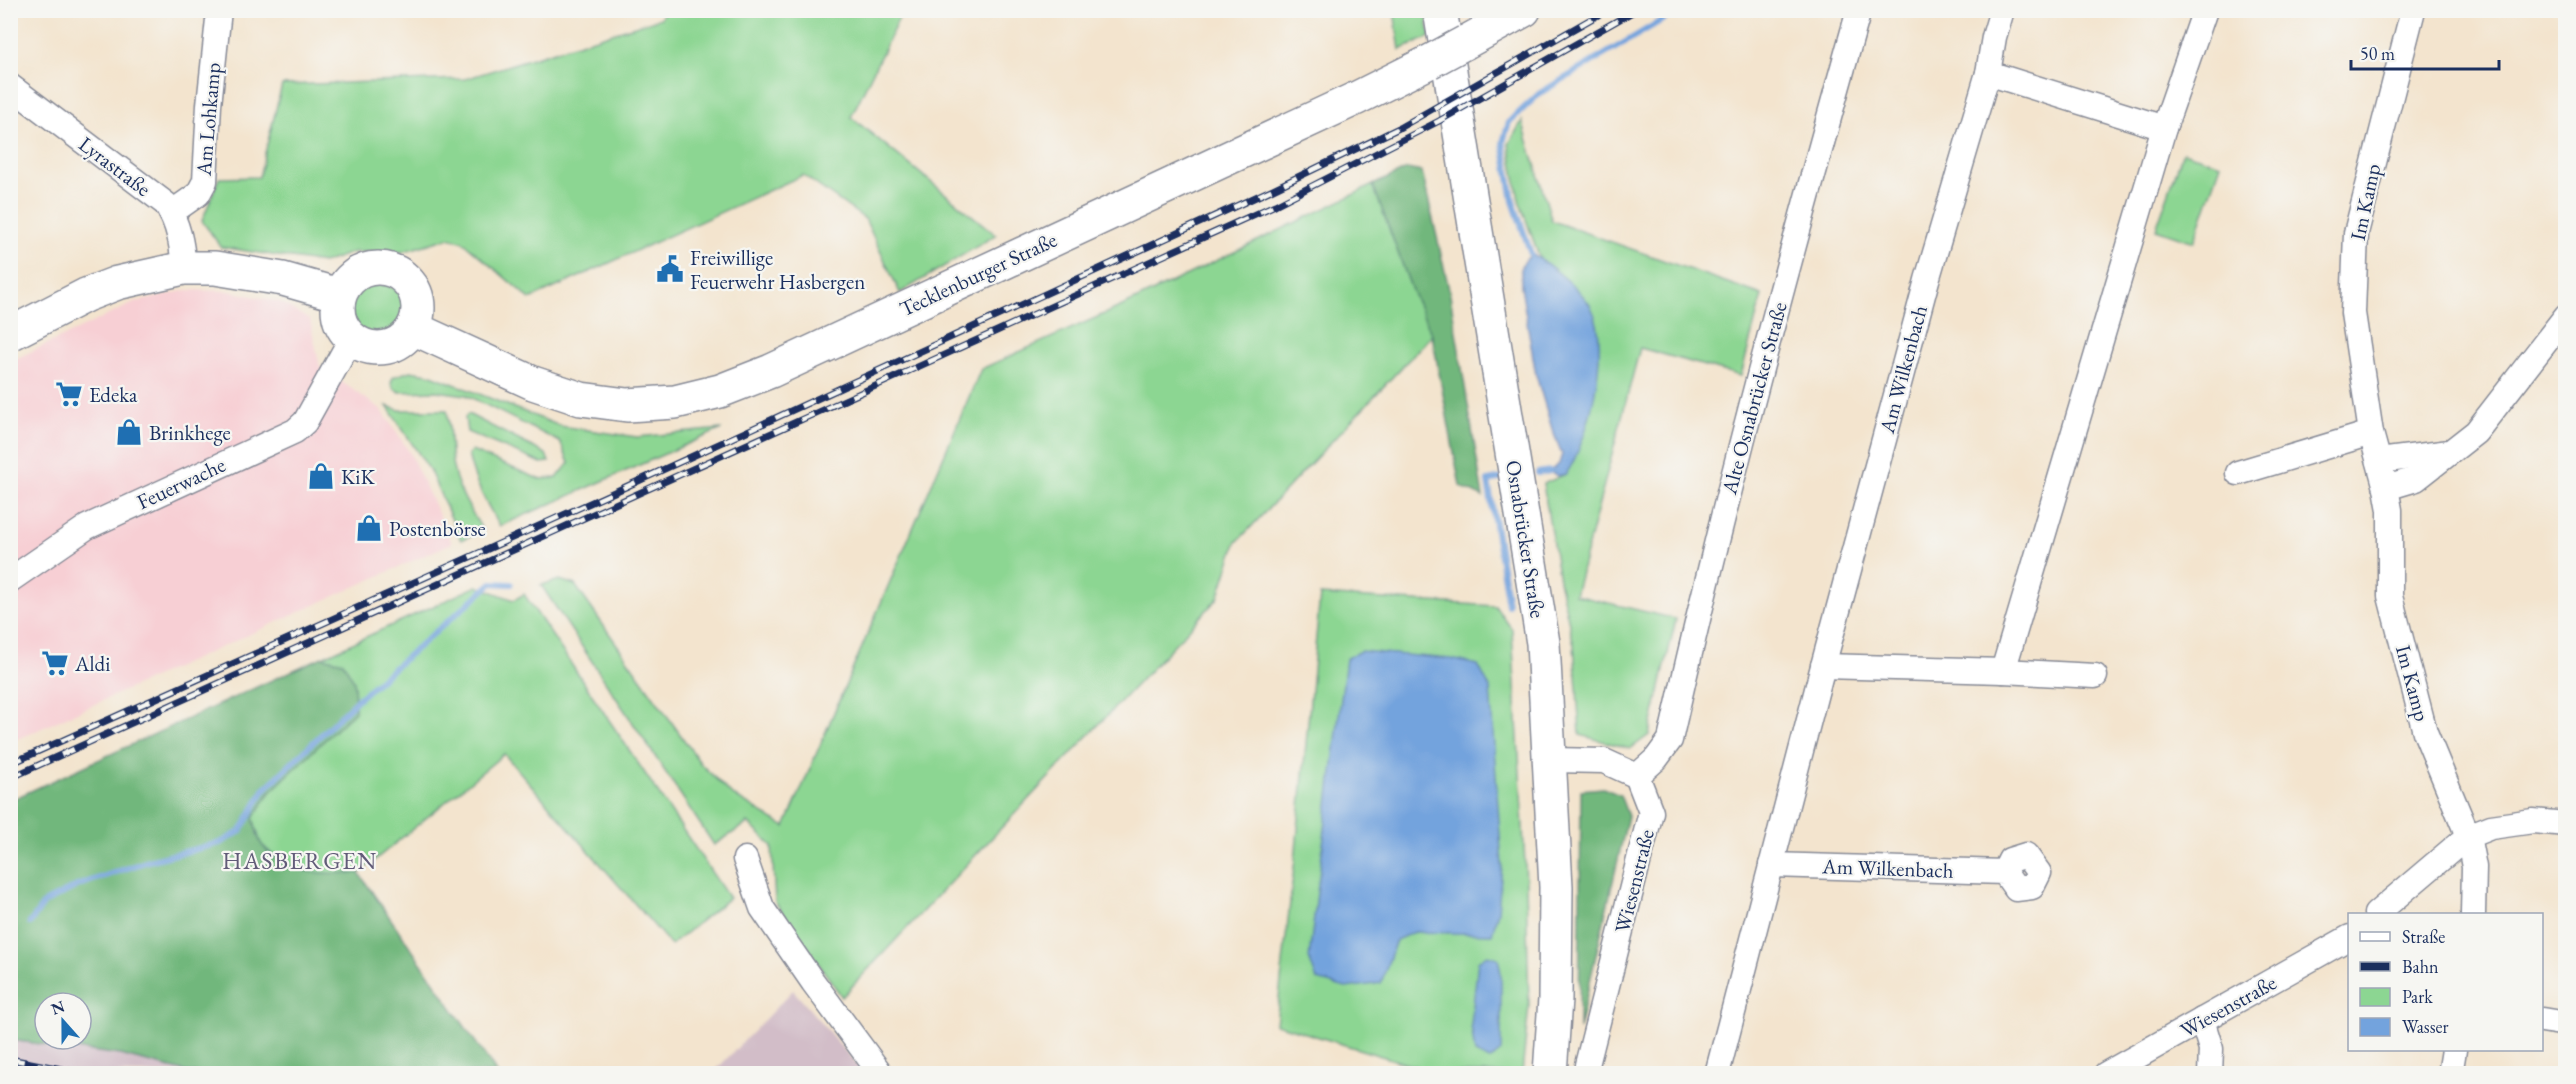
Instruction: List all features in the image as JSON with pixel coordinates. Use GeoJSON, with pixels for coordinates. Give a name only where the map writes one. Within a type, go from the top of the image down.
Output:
{"type":"FeatureCollection","features":[{"type":"Feature","properties":{"kind":"street","name":"Am Lohkamp"},"geometry":{"type":"LineString","coordinates":[[171,213],[198,194],[205,181],[209,105],[219,10]]}},
{"type":"Feature","properties":{"kind":"street","name":"Osnabrücker Straße"},"geometry":{"type":"LineString","coordinates":[[1440,10],[1543,643],[1556,887],[1555,999],[1550,1074]]}},
{"type":"Feature","properties":{"kind":"street","name":"Tecklenburger Straße"},"geometry":{"type":"LineString","coordinates":[[413,328],[533,383],[581,399],[627,405],[675,402],[720,391],[781,366],[1357,98],[1524,10]]}},
{"type":"Feature","properties":{"kind":"street","name":"Alte Osnabrücker Straße"},"geometry":{"type":"LineString","coordinates":[[1637,776],[1656,759],[1670,740],[1721,522],[1805,201],[1859,10]]}},
{"type":"Feature","properties":{"kind":"street","name":"Am Wilkenbach"},"geometry":{"type":"LineString","coordinates":[[1716,1074],[1927,280],[1988,73],[1994,37],[2002,10]]}},
{"type":"Feature","properties":{"kind":"street"},"geometry":{"type":"LineString","coordinates":[[2003,671],[2164,128],[2205,10]]}},
{"type":"Feature","properties":{"kind":"street","name":"Im Kamp"},"geometry":{"type":"LineString","coordinates":[[2413,10],[2356,233],[2353,313],[2371,433],[2390,510],[2390,596],[2426,732],[2468,836],[2474,867],[2473,913]]}},
{"type":"Feature","properties":{"kind":"street"},"geometry":{"type":"LineString","coordinates":[[1988,73],[2164,128]]}},
{"type":"Feature","properties":{"kind":"street","name":"Lyrastraße"},"geometry":{"type":"LineString","coordinates":[[10,86],[157,197],[171,213],[180,236],[184,268]]}},
{"type":"Feature","properties":{"kind":"street"},"geometry":{"type":"LineString","coordinates":[[10,334],[117,283],[184,268],[214,268],[283,279],[339,295]]}},
{"type":"Feature","properties":{"kind":"street"},"geometry":{"type":"LineString","coordinates":[[382,268],[395,271],[406,279],[414,290],[418,302],[413,328],[404,339],[393,346],[380,349],[367,347],[351,339],[339,321],[337,308],[339,295],[346,283],[356,274],[368,269],[382,268]]}},
{"type":"Feature","properties":{"kind":"street"},"geometry":{"type":"LineString","coordinates":[[2386,488],[2416,479],[2476,432],[2565,316]]}},
{"type":"Feature","properties":{"kind":"street","name":"Feuerwache"},"geometry":{"type":"LineString","coordinates":[[10,580],[87,527],[295,431],[305,422],[351,339]]}},
{"type":"Feature","properties":{"kind":"street"},"geometry":{"type":"LineString","coordinates":[[2238,473],[2371,433]]}},
{"type":"Feature","properties":{"kind":"street"},"geometry":{"type":"LineString","coordinates":[[2379,461],[2452,452]]}},
{"type":"Feature","properties":{"kind":"street"},"geometry":{"type":"LineString","coordinates":[[1823,666],[2096,676]]}},
{"type":"Feature","properties":{"kind":"street"},"geometry":{"type":"LineString","coordinates":[[1551,760],[1604,761],[1637,776]]}},
{"type":"Feature","properties":{"kind":"street","name":"Wiesenstraße"},"geometry":{"type":"LineString","coordinates":[[1590,1074],[1587,1065],[1651,812],[1637,776]]}},
{"type":"Feature","properties":{"kind":"street"},"geometry":{"type":"LineString","coordinates":[[2378,913],[2468,836],[2491,827],[2533,821],[2565,824]]}},
{"type":"Feature","properties":{"kind":"street"},"geometry":{"type":"LineString","coordinates":[[745,859],[762,908],[813,982],[882,1074]]}},
{"type":"Feature","properties":{"kind":"street","name":"Am Wilkenbach"},"geometry":{"type":"LineString","coordinates":[[1771,864],[2004,872]]}},
{"type":"Feature","properties":{"kind":"street","name":"Wiesenstraße"},"geometry":{"type":"LineString","coordinates":[[2106,1074],[2348,938]]}},
{"type":"Feature","properties":{"kind":"street"},"geometry":{"type":"LineString","coordinates":[[2202,1020],[2211,1049],[2210,1074]]}},
{"type":"Feature","properties":{"kind":"street"},"geometry":{"type":"LineString","coordinates":[[2543,1020],[2565,1024]]}},
{"type":"Feature","properties":{"kind":"street"},"geometry":{"type":"LineString","coordinates":[[2450,1074],[2454,1051]]}},
{"type":"Feature","properties":{"kind":"shaded area"},"geometry":{"type":"Polygon","coordinates":[[[186,290],[229,291],[280,302],[310,320],[320,367],[381,409],[410,453],[452,543],[11,742],[11,361],[134,303],[186,290]]]}},
{"type":"Feature","properties":{"kind":"shaded area"},"geometry":{"type":"Polygon","coordinates":[[[793,990],[864,1073],[713,1073],[793,990]]]}},
{"type":"Feature","properties":{"kind":"shaded area"},"geometry":{"type":"Polygon","coordinates":[[[11,1040],[33,1043],[33,1051],[91,1051],[120,1055],[191,1073],[11,1074],[11,1040]]]}},
{"type":"Feature","properties":{"kind":"green space"},"geometry":{"type":"Polygon","coordinates":[[[903,10],[851,117],[996,235],[900,293],[865,219],[803,175],[530,299],[462,241],[448,238],[402,252],[354,252],[323,263],[221,247],[202,221],[219,178],[259,177],[282,85],[465,79],[661,18],[664,11],[903,10]]]}},
{"type":"Feature","properties":{"kind":"green space"},"geometry":{"type":"Polygon","coordinates":[[[1394,11],[1426,11],[1430,37],[1400,50],[1394,11]]]}},
{"type":"Feature","properties":{"kind":"green space"},"geometry":{"type":"Polygon","coordinates":[[[1522,121],[1552,221],[1762,295],[1741,376],[1640,348],[1575,595],[1676,619],[1649,735],[1630,749],[1580,735],[1574,645],[1559,580],[1543,484],[1566,474],[1581,294],[1540,259],[1519,200],[1509,144],[1522,121]]]}},
{"type":"Feature","properties":{"kind":"green space"},"geometry":{"type":"Polygon","coordinates":[[[2183,152],[2221,164],[2194,242],[2156,229],[2183,152]]]}},
{"type":"Feature","properties":{"kind":"green space"},"geometry":{"type":"Polygon","coordinates":[[[1407,169],[1422,172],[1449,289],[1483,497],[1460,486],[1432,335],[1413,293],[1373,185],[1407,169]]]}},
{"type":"Feature","properties":{"kind":"green space"},"geometry":{"type":"Polygon","coordinates":[[[1373,185],[1413,293],[1432,335],[1236,543],[1218,598],[842,997],[775,902],[772,846],[748,823],[714,845],[541,585],[560,580],[575,585],[701,764],[731,794],[785,827],[981,369],[1131,302],[1373,185]]]}},
{"type":"Feature","properties":{"kind":"green space"},"geometry":{"type":"Polygon","coordinates":[[[373,284],[385,284],[395,288],[403,296],[407,312],[403,328],[395,336],[385,340],[373,340],[363,336],[355,328],[351,318],[351,306],[355,296],[363,288],[373,284]]]}},
{"type":"Feature","properties":{"kind":"green space"},"geometry":{"type":"Polygon","coordinates":[[[410,371],[429,374],[560,426],[637,437],[722,429],[500,526],[473,473],[468,454],[472,451],[539,479],[557,478],[569,463],[560,442],[466,395],[437,391],[400,392],[394,389],[391,383],[393,377],[410,371]]]}},
{"type":"Feature","properties":{"kind":"green space"},"geometry":{"type":"Polygon","coordinates":[[[387,406],[399,410],[447,410],[454,472],[464,498],[483,531],[461,540],[429,469],[387,406]]]}},
{"type":"Feature","properties":{"kind":"green space"},"geometry":{"type":"Polygon","coordinates":[[[468,414],[546,454],[549,462],[541,463],[467,432],[465,417],[468,414]]]}},
{"type":"Feature","properties":{"kind":"green space"},"geometry":{"type":"Polygon","coordinates":[[[477,586],[514,600],[524,594],[729,898],[671,945],[504,754],[359,873],[317,874],[283,864],[261,844],[253,818],[270,792],[355,711],[354,682],[343,662],[322,657],[477,586]]]}},
{"type":"Feature","properties":{"kind":"green space"},"geometry":{"type":"Polygon","coordinates":[[[1320,595],[1495,606],[1512,629],[1526,882],[1529,1006],[1522,1073],[1437,1073],[1276,1024],[1296,850],[1320,595]]]}},
{"type":"Feature","properties":{"kind":"green space"},"geometry":{"type":"Polygon","coordinates":[[[322,657],[343,662],[354,681],[355,711],[270,792],[253,818],[259,839],[272,855],[282,863],[294,868],[320,873],[359,873],[497,1073],[191,1073],[120,1055],[91,1051],[93,1051],[93,991],[33,991],[33,1043],[11,1040],[11,800],[322,657]]]}},
{"type":"Feature","properties":{"kind":"green space"},"geometry":{"type":"Polygon","coordinates":[[[1603,788],[1620,795],[1628,816],[1579,1029],[1581,790],[1603,788]]]}},
{"type":"Feature","properties":{"kind":"water"},"geometry":{"type":"Polygon","coordinates":[[[1531,254],[1556,271],[1581,294],[1592,309],[1597,325],[1598,369],[1589,417],[1582,440],[1566,474],[1557,476],[1550,471],[1559,464],[1562,454],[1536,375],[1521,287],[1521,266],[1531,254]]]}},
{"type":"Feature","properties":{"kind":"water"},"geometry":{"type":"Polygon","coordinates":[[[1360,651],[1451,659],[1478,665],[1490,688],[1502,866],[1498,911],[1492,934],[1414,932],[1396,940],[1381,983],[1346,988],[1317,980],[1309,958],[1346,659],[1360,651]]]}},
{"type":"Feature","properties":{"kind":"water"},"geometry":{"type":"Polygon","coordinates":[[[1487,955],[1498,958],[1501,973],[1501,1051],[1490,1060],[1475,1053],[1471,1025],[1478,961],[1487,955]]]}},
{"type":"Feature","properties":{"kind":"waterway"},"geometry":{"type":"LineString","coordinates":[[1531,254],[1513,201],[1503,142],[1509,122],[1540,93],[1679,10]]}},
{"type":"Feature","properties":{"kind":"waterway"},"geometry":{"type":"LineString","coordinates":[[1538,473],[1550,471]]}},
{"type":"Feature","properties":{"kind":"waterway"},"geometry":{"type":"LineString","coordinates":[[1503,478],[1488,481],[1508,605]]}},
{"type":"Feature","properties":{"kind":"waterway"},"geometry":{"type":"LineString","coordinates":[[30,923],[44,903],[79,885],[148,861],[220,843],[241,831],[264,790],[359,698],[492,583],[511,584]]}},
{"type":"Feature","properties":{"kind":"railway"},"geometry":{"type":"LineString","coordinates":[[10,764],[621,489],[1271,190],[1399,128],[1607,10]]}},
{"type":"Feature","properties":{"kind":"railway"},"geometry":{"type":"LineString","coordinates":[[10,778],[1275,205],[1439,121],[1636,10]]}},
{"type":"Feature","properties":{"kind":"railway"},"geometry":{"type":"LineString","coordinates":[[10,1059],[87,1074]]}},
{"type":"Feature","properties":{"kind":"place","name":"Freiwillige Feuerwehr Hasbergen"},"geometry":{"type":"Point","coordinates":[670,269]}},
{"type":"Feature","properties":{"kind":"place","name":"Edeka"},"geometry":{"type":"Point","coordinates":[69,394]}},
{"type":"Feature","properties":{"kind":"place","name":"Brinkhege"},"geometry":{"type":"Point","coordinates":[129,432]}},
{"type":"Feature","properties":{"kind":"place","name":"KiK"},"geometry":{"type":"Point","coordinates":[321,476]}},
{"type":"Feature","properties":{"kind":"place","name":"Postenbörse"},"geometry":{"type":"Point","coordinates":[369,528]}},
{"type":"Feature","properties":{"kind":"place","name":"Aldi"},"geometry":{"type":"Point","coordinates":[55,663]}},
{"type":"Feature","properties":{"kind":"district","name":"HASBERGEN"},"geometry":{"type":"Point","coordinates":[300,860]}}]}
